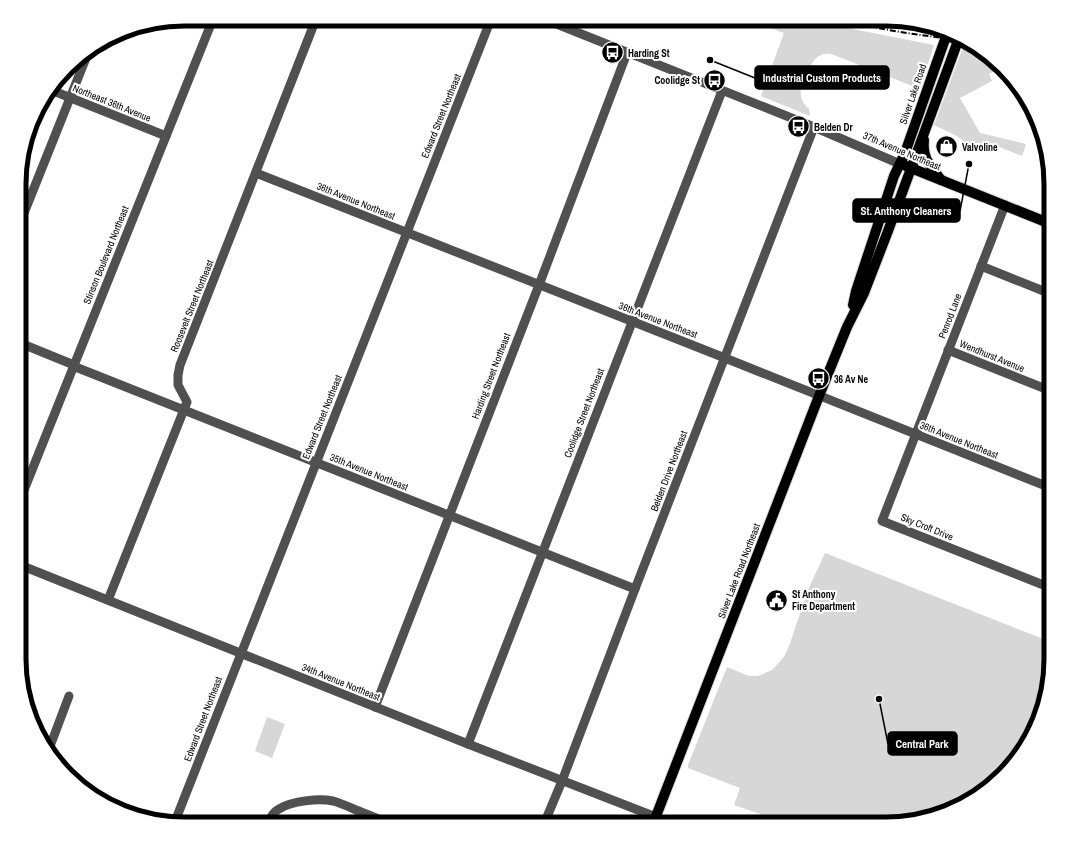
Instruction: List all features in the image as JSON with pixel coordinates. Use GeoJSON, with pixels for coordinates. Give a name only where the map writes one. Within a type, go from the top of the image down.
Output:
{"type":"FeatureCollection","features":[{"type":"Feature","properties":{"kind":"main road","name":"Silver Lake Road"},"geometry":{"type":"LineString","coordinates":[[900,164],[946,38]]}},
{"type":"Feature","properties":{"kind":"main road","name":"Silver Lake Road Northeast"},"geometry":{"type":"LineString","coordinates":[[656,817],[819,396],[847,326],[864,293],[957,43]]}},
{"type":"Feature","properties":{"kind":"main road"},"geometry":{"type":"LineString","coordinates":[[926,128],[924,149],[925,156],[942,180]]}},
{"type":"Feature","properties":{"kind":"main road","name":"Silver Lake Road Northeast"},"geometry":{"type":"LineString","coordinates":[[847,326],[894,176],[900,164]]}},
{"type":"Feature","properties":{"kind":"main road","name":"37th Avenue Northeast"},"geometry":{"type":"LineString","coordinates":[[900,164],[1044,221]]}},
{"type":"Feature","properties":{"kind":"street","name":"Stinson Boulevard Northeast"},"geometry":{"type":"LineString","coordinates":[[26,485],[210,26]]}},
{"type":"Feature","properties":{"kind":"street","name":"Roosevelt Street Northeast"},"geometry":{"type":"LineString","coordinates":[[108,600],[187,402],[178,385],[180,365],[313,26]]}},
{"type":"Feature","properties":{"kind":"street","name":"Edward Street Northeast"},"geometry":{"type":"LineString","coordinates":[[177,817],[488,26]]}},
{"type":"Feature","properties":{"kind":"street","name":"37th Avenue Northeast"},"geometry":{"type":"LineString","coordinates":[[562,26],[814,127],[900,164]]}},
{"type":"Feature","properties":{"kind":"street","name":"Harding Street Northeast"},"geometry":{"type":"LineString","coordinates":[[375,707],[539,285],[627,52]]}},
{"type":"Feature","properties":{"kind":"street"},"geometry":{"type":"LineString","coordinates":[[26,208],[85,62]]}},
{"type":"Feature","properties":{"kind":"street","name":"Coolidge Street Northeast"},"geometry":{"type":"LineString","coordinates":[[468,744],[722,91]]}},
{"type":"Feature","properties":{"kind":"street","name":"Northeast 36th Avenue"},"geometry":{"type":"LineString","coordinates":[[56,92],[166,136]]}},
{"type":"Feature","properties":{"kind":"street","name":"Belden Drive Northeast"},"geometry":{"type":"LineString","coordinates":[[547,817],[814,127]]}},
{"type":"Feature","properties":{"kind":"street","name":"36th Avenue Northeast"},"geometry":{"type":"LineString","coordinates":[[256,173],[1044,485]]}},
{"type":"Feature","properties":{"kind":"street","name":"Penrod Lane"},"geometry":{"type":"LineString","coordinates":[[915,434],[1004,205]]}},
{"type":"Feature","properties":{"kind":"street"},"geometry":{"type":"LineString","coordinates":[[981,266],[1044,291]]}},
{"type":"Feature","properties":{"kind":"street","name":"35th Avenue Northeast"},"geometry":{"type":"LineString","coordinates":[[26,345],[183,410],[635,589]]}},
{"type":"Feature","properties":{"kind":"street","name":"Wendhurst Avenue"},"geometry":{"type":"LineString","coordinates":[[948,350],[1044,388]]}},
{"type":"Feature","properties":{"kind":"street","name":"Sky Croft Drive"},"geometry":{"type":"LineString","coordinates":[[915,434],[882,521],[1044,585]]}},
{"type":"Feature","properties":{"kind":"street","name":"34th Avenue Northeast"},"geometry":{"type":"LineString","coordinates":[[26,567],[562,780],[645,817]]}},
{"type":"Feature","properties":{"kind":"street"},"geometry":{"type":"LineString","coordinates":[[51,744],[69,696]]}},
{"type":"Feature","properties":{"kind":"street"},"geometry":{"type":"LineString","coordinates":[[271,817],[277,809],[286,805],[320,800],[332,801],[374,817]]}},
{"type":"Feature","properties":{"kind":"shaded area"},"geometry":{"type":"Polygon","coordinates":[[[764,26],[838,26],[934,45],[920,89],[834,55],[824,54],[817,57],[809,69],[801,88],[802,100],[809,109],[810,116],[761,96],[784,33],[764,26]]]}},
{"type":"Feature","properties":{"kind":"shaded area"},"geometry":{"type":"Polygon","coordinates":[[[893,26],[906,27],[919,29],[893,26]]]}},
{"type":"Feature","properties":{"kind":"shaded area"},"geometry":{"type":"Polygon","coordinates":[[[963,47],[965,47],[996,70],[989,74],[992,81],[960,98],[980,133],[1026,144],[1022,156],[987,142],[984,150],[966,143],[957,136],[934,125],[963,47]]]}},
{"type":"Feature","properties":{"kind":"shaded area"},"geometry":{"type":"Polygon","coordinates":[[[825,553],[1044,639],[1043,679],[1036,710],[1023,738],[998,771],[974,790],[956,801],[937,809],[917,814],[896,817],[768,817],[734,805],[740,788],[688,768],[727,667],[749,676],[758,676],[772,670],[784,657],[789,646],[808,590],[825,553]]]}},
{"type":"Feature","properties":{"kind":"shaded area"},"geometry":{"type":"Polygon","coordinates":[[[267,717],[285,724],[272,758],[255,751],[267,717]]]}},
{"type":"Feature","properties":{"kind":"railway"},"geometry":{"type":"LineString","coordinates":[[868,26],[899,32],[946,38]]}},
{"type":"Feature","properties":{"kind":"place","name":"Harding St"},"geometry":{"type":"Point","coordinates":[613,53]}},
{"type":"Feature","properties":{"kind":"place","name":"Industrial Custom Products"},"geometry":{"type":"Point","coordinates":[710,60]}},
{"type":"Feature","properties":{"kind":"place","name":"Coolidge St"},"geometry":{"type":"Point","coordinates":[715,80]}},
{"type":"Feature","properties":{"kind":"place","name":"Belden Dr"},"geometry":{"type":"Point","coordinates":[799,127]}},
{"type":"Feature","properties":{"kind":"place","name":"Valvoline"},"geometry":{"type":"Point","coordinates":[947,147]}},
{"type":"Feature","properties":{"kind":"place","name":"St. Anthony Cleaners"},"geometry":{"type":"Point","coordinates":[969,164]}},
{"type":"Feature","properties":{"kind":"place","name":"36 Av Ne"},"geometry":{"type":"Point","coordinates":[819,379]}},
{"type":"Feature","properties":{"kind":"place","name":"St Anthony Fire Department"},"geometry":{"type":"Point","coordinates":[777,600]}},
{"type":"Feature","properties":{"kind":"place","name":"Central Park"},"geometry":{"type":"Point","coordinates":[879,699]}}]}
